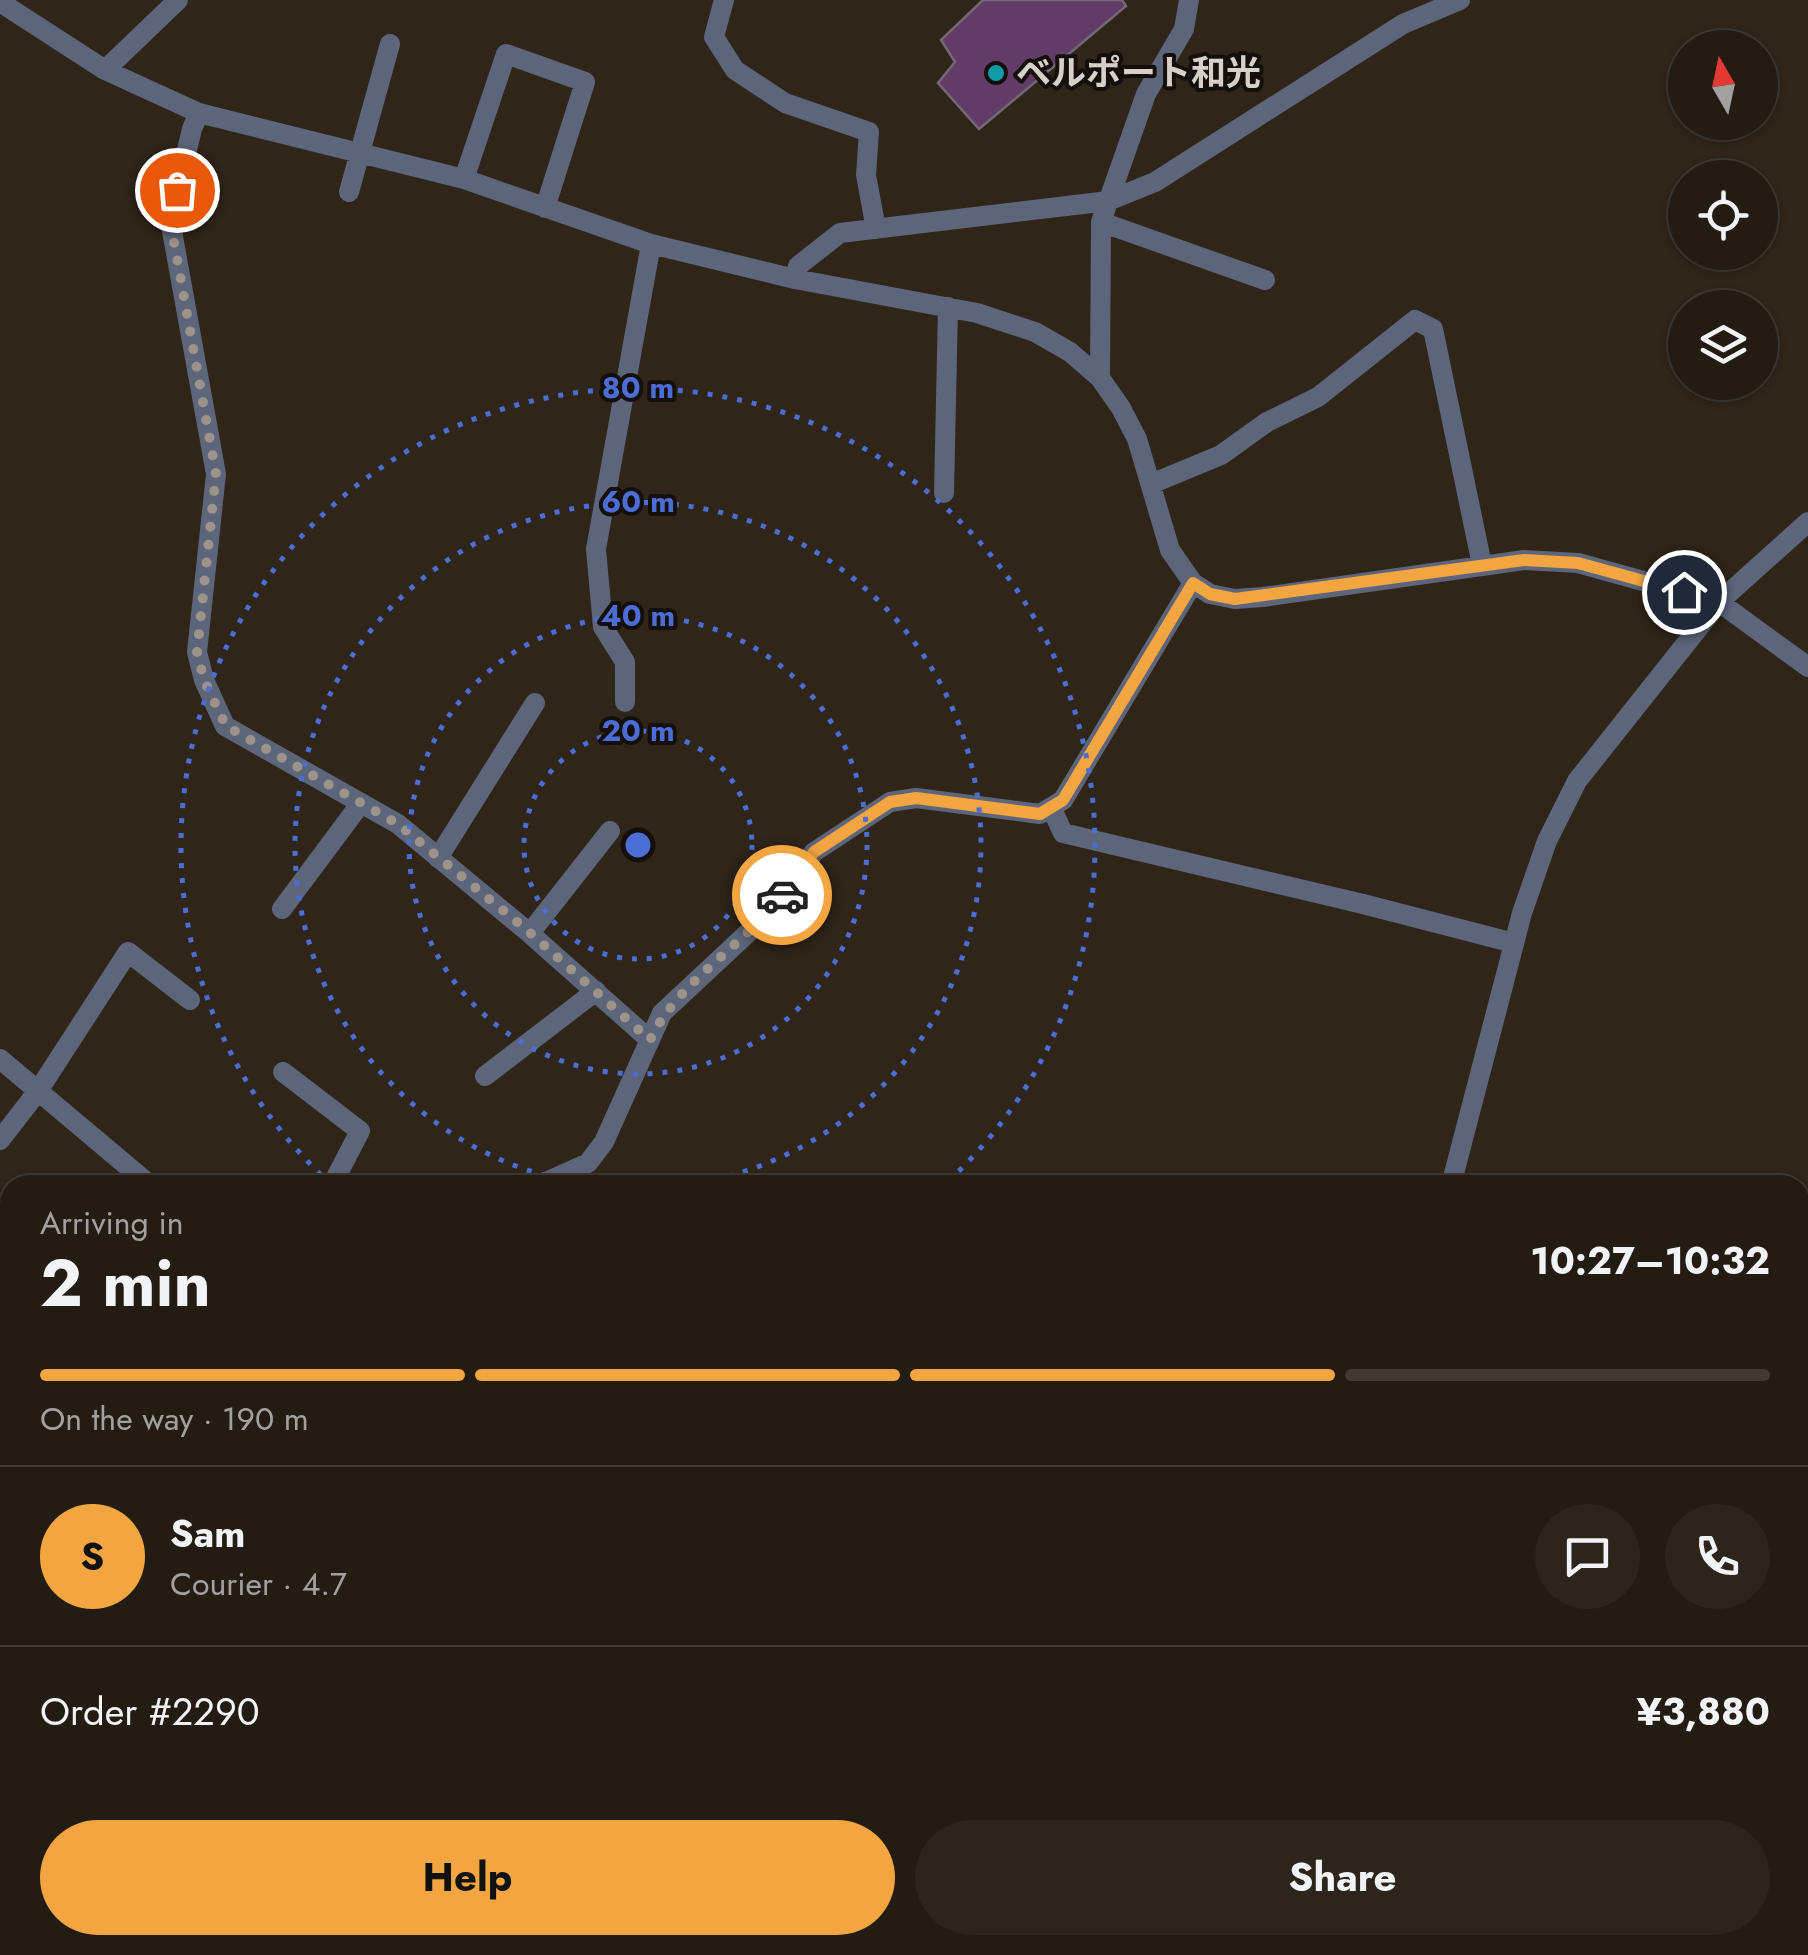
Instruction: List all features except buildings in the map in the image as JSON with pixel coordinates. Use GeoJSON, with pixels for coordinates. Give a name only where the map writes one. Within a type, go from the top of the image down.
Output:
{"type":"FeatureCollection","features":[{"type":"Feature","properties":{"kind":"street"},"geometry":{"type":"LineString","coordinates":[[105,70],[178,0]]}},
{"type":"Feature","properties":{"kind":"street"},"geometry":{"type":"LineString","coordinates":[[724,0],[714,38],[735,70],[784,103],[869,132],[866,175],[876,229]]}},
{"type":"Feature","properties":{"kind":"street"},"geometry":{"type":"LineString","coordinates":[[1100,378],[1101,222],[1146,94],[1184,29],[1188,0]]}},
{"type":"Feature","properties":{"kind":"street"},"geometry":{"type":"LineString","coordinates":[[795,279],[798,266],[840,233],[1108,201],[1156,182],[1402,24],[1460,0]]}},
{"type":"Feature","properties":{"kind":"street"},"geometry":{"type":"LineString","coordinates":[[0,2],[105,70],[200,112],[464,178],[652,244],[795,279],[948,307],[1035,332],[1070,352],[1100,378],[1121,408],[1137,439],[1170,550],[1193,583],[1210,594],[1235,599],[1524,560],[1578,563],[1719,602],[1808,667]]}},
{"type":"Feature","properties":{"kind":"street"},"geometry":{"type":"LineString","coordinates":[[349,192],[390,44]]}},
{"type":"Feature","properties":{"kind":"street"},"geometry":{"type":"LineString","coordinates":[[464,178],[506,54],[585,82],[545,208]]}},
{"type":"Feature","properties":{"kind":"street"},"geometry":{"type":"LineString","coordinates":[[200,112],[192,129],[170,220],[216,474],[197,652],[204,680],[226,726],[398,824],[530,933],[650,1040]]}},
{"type":"Feature","properties":{"kind":"street"},"geometry":{"type":"LineString","coordinates":[[1101,222],[1265,280]]}},
{"type":"Feature","properties":{"kind":"street"},"geometry":{"type":"LineString","coordinates":[[625,702],[624,662],[603,627],[596,550],[652,244]]}},
{"type":"Feature","properties":{"kind":"street"},"geometry":{"type":"LineString","coordinates":[[944,493],[948,307]]}},
{"type":"Feature","properties":{"kind":"street"},"geometry":{"type":"LineString","coordinates":[[1152,484],[1221,455],[1267,422],[1318,397],[1415,320],[1433,329],[1482,565]]}},
{"type":"Feature","properties":{"kind":"street"},"geometry":{"type":"LineString","coordinates":[[1454,1175],[1514,943],[1546,841],[1578,781],[1719,602],[1808,522]]}},
{"type":"Feature","properties":{"kind":"street"},"geometry":{"type":"LineString","coordinates":[[561,1175],[588,1163],[604,1142],[662,1014],[767,915],[814,852],[890,802],[916,798],[1040,814],[1063,800],[1193,583]]}},
{"type":"Feature","properties":{"kind":"street"},"geometry":{"type":"LineString","coordinates":[[438,858],[535,703]]}},
{"type":"Feature","properties":{"kind":"street"},"geometry":{"type":"LineString","coordinates":[[282,909],[361,803]]}},
{"type":"Feature","properties":{"kind":"street"},"geometry":{"type":"LineString","coordinates":[[1051,808],[1063,833],[1514,943]]}},
{"type":"Feature","properties":{"kind":"street"},"geometry":{"type":"LineString","coordinates":[[530,933],[610,831]]}},
{"type":"Feature","properties":{"kind":"street"},"geometry":{"type":"LineString","coordinates":[[0,1140],[38,1090],[128,952],[190,1000]]}},
{"type":"Feature","properties":{"kind":"street"},"geometry":{"type":"LineString","coordinates":[[486,1076],[596,991]]}},
{"type":"Feature","properties":{"kind":"street"},"geometry":{"type":"LineString","coordinates":[[0,1059],[138,1175]]}},
{"type":"Feature","properties":{"kind":"street"},"geometry":{"type":"LineString","coordinates":[[283,1072],[360,1131],[337,1175]]}},
{"type":"Feature","properties":{"kind":"way so far"},"geometry":{"type":"LineString","coordinates":[[177,190],[170,220],[216,474],[197,652],[204,680],[226,726],[398,824],[528,931],[650,1040],[662,1014],[767,915],[782,895]]}},
{"type":"Feature","properties":{"kind":"place","name":"ベルポート和光"},"geometry":{"type":"Point","coordinates":[996,73]}},
{"type":"Feature","properties":{"kind":"route"},"geometry":{"type":"LineString","coordinates":[[782,895],[814,852],[890,802],[916,798],[1040,814],[1063,800],[1193,583],[1210,594],[1235,599],[1524,560],[1578,563],[1684,592]]}}]}
